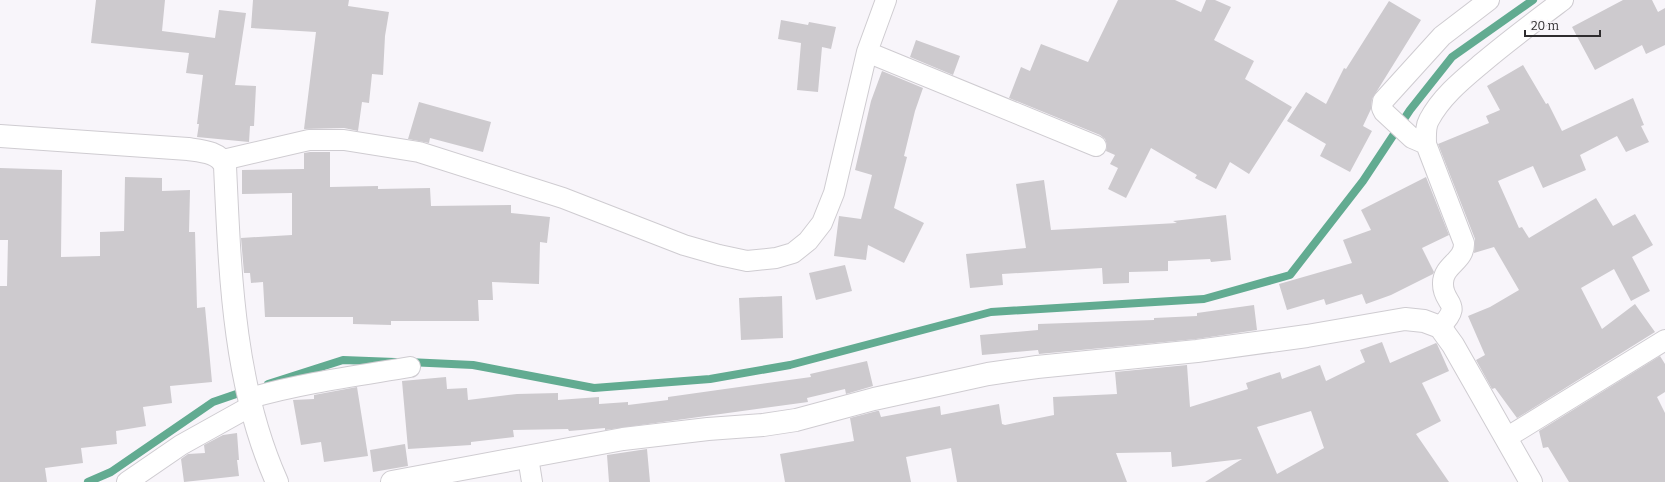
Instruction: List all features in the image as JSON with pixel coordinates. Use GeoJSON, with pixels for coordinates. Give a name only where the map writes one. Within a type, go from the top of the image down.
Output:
{"type":"FeatureCollection","features":[{"type":"Feature","properties":{"kind":"street"},"geometry":{"type":"LineString","coordinates":[[223,160],[309,140],[344,140],[412,150],[563,198],[691,247],[747,261],[776,258],[793,253],[808,241],[822,223],[834,193],[867,52],[886,0]]}},
{"type":"Feature","properties":{"kind":"street"},"geometry":{"type":"LineString","coordinates":[[1426,144],[1416,140],[1404,131],[1384,112],[1382,104],[1385,98],[1428,51],[1456,24],[1489,0]]}},
{"type":"Feature","properties":{"kind":"street"},"geometry":{"type":"LineString","coordinates":[[1440,327],[1449,319],[1452,313],[1442,283],[1446,272],[1463,255],[1464,243],[1426,144],[1428,121],[1443,99],[1470,73],[1512,38],[1563,0]]}},
{"type":"Feature","properties":{"kind":"street"},"geometry":{"type":"LineString","coordinates":[[867,52],[1096,146]]}},
{"type":"Feature","properties":{"kind":"street"},"geometry":{"type":"LineString","coordinates":[[0,136],[188,148],[213,154],[223,160],[225,166],[233,296],[243,372],[270,465],[278,482]]}},
{"type":"Feature","properties":{"kind":"street"},"geometry":{"type":"LineString","coordinates":[[392,482],[638,437],[708,428],[796,420],[932,385],[995,373],[1140,356],[1197,351],[1307,336],[1405,319],[1424,321],[1440,327],[1453,345],[1532,482]]}},
{"type":"Feature","properties":{"kind":"street"},"geometry":{"type":"LineString","coordinates":[[1506,438],[1665,340]]}},
{"type":"Feature","properties":{"kind":"street"},"geometry":{"type":"LineString","coordinates":[[126,482],[250,400],[277,390],[410,367]]}},
{"type":"Feature","properties":{"kind":"street"},"geometry":{"type":"LineString","coordinates":[[528,457],[532,482]]}},
{"type":"Feature","properties":{"kind":"building"},"geometry":{"type":"Polygon","coordinates":[[[96,0],[165,0],[162,31],[215,38],[219,10],[246,13],[235,85],[256,86],[254,126],[250,126],[249,142],[197,137],[199,124],[197,124],[203,75],[186,73],[189,53],[91,43],[96,0]]]}},
{"type":"Feature","properties":{"kind":"building"},"geometry":{"type":"Polygon","coordinates":[[[253,0],[349,0],[348,6],[389,12],[385,36],[383,75],[372,74],[369,103],[362,102],[358,131],[344,128],[304,129],[316,32],[251,28],[253,0]]]}},
{"type":"Feature","properties":{"kind":"building"},"geometry":{"type":"Polygon","coordinates":[[[1118,0],[1175,0],[1201,12],[1206,0],[1215,0],[1231,7],[1214,40],[1254,61],[1245,79],[1292,107],[1249,174],[1230,162],[1216,189],[1195,178],[1197,175],[1151,148],[1126,198],[1108,189],[1118,168],[1110,164],[1115,155],[1106,151],[1107,145],[1105,139],[1100,135],[1009,98],[1021,67],[1030,71],[1041,44],[1088,62],[1118,0]]]}},
{"type":"Feature","properties":{"kind":"building"},"geometry":{"type":"Polygon","coordinates":[[[1623,0],[1652,0],[1658,12],[1665,8],[1665,45],[1646,54],[1642,45],[1595,70],[1572,27],[1623,0]]]}},
{"type":"Feature","properties":{"kind":"building"},"geometry":{"type":"Polygon","coordinates":[[[1389,1],[1421,20],[1372,99],[1371,109],[1363,126],[1372,131],[1350,172],[1320,156],[1326,144],[1287,121],[1306,92],[1326,104],[1344,68],[1346,69],[1389,1]]]}},
{"type":"Feature","properties":{"kind":"building"},"geometry":{"type":"Polygon","coordinates":[[[781,20],[808,25],[809,22],[836,27],[831,49],[822,47],[818,92],[797,90],[801,43],[778,39],[781,20]]]}},
{"type":"Feature","properties":{"kind":"building"},"geometry":{"type":"Polygon","coordinates":[[[916,40],[960,56],[953,75],[910,57],[916,40]]]}},
{"type":"Feature","properties":{"kind":"building"},"geometry":{"type":"Polygon","coordinates":[[[1523,65],[1546,104],[1548,103],[1562,131],[1633,98],[1644,125],[1641,126],[1649,142],[1626,152],[1617,136],[1580,155],[1586,170],[1543,188],[1533,166],[1498,181],[1519,228],[1522,227],[1529,238],[1596,198],[1613,226],[1635,214],[1653,245],[1632,257],[1650,291],[1631,301],[1614,269],[1581,288],[1602,329],[1635,304],[1655,332],[1517,418],[1495,388],[1492,389],[1476,360],[1485,355],[1468,316],[1490,307],[1519,290],[1494,247],[1474,253],[1475,239],[1438,144],[1489,123],[1486,116],[1500,110],[1487,86],[1523,65]]]}},
{"type":"Feature","properties":{"kind":"building"},"geometry":{"type":"Polygon","coordinates":[[[882,71],[923,88],[915,111],[904,156],[907,157],[894,208],[924,223],[904,263],[868,245],[866,260],[834,256],[839,216],[861,219],[872,175],[855,170],[871,101],[882,71]]]}},
{"type":"Feature","properties":{"kind":"building"},"geometry":{"type":"Polygon","coordinates":[[[419,102],[491,122],[483,152],[430,138],[429,143],[408,139],[419,102]]]}},
{"type":"Feature","properties":{"kind":"building"},"geometry":{"type":"Polygon","coordinates":[[[330,152],[330,187],[378,186],[378,189],[430,188],[431,206],[511,205],[511,213],[550,217],[547,243],[540,242],[539,284],[492,282],[493,300],[478,300],[479,321],[391,321],[391,325],[353,324],[353,317],[265,317],[263,282],[251,283],[250,273],[244,273],[241,238],[292,235],[292,193],[242,194],[242,170],[304,169],[304,153],[330,152]]]}},
{"type":"Feature","properties":{"kind":"building"},"geometry":{"type":"Polygon","coordinates":[[[0,168],[62,170],[61,257],[100,256],[100,232],[124,231],[125,177],[162,178],[162,191],[190,190],[189,232],[195,232],[197,308],[205,307],[212,382],[170,386],[172,403],[143,407],[146,426],[116,431],[117,444],[81,448],[83,463],[45,468],[47,482],[0,482],[0,286],[7,286],[8,240],[0,240],[0,168]]]}},
{"type":"Feature","properties":{"kind":"building"},"geometry":{"type":"Polygon","coordinates":[[[1426,177],[1449,235],[1422,248],[1434,272],[1433,274],[1391,295],[1366,304],[1362,294],[1326,305],[1324,299],[1287,310],[1279,284],[1352,263],[1343,240],[1371,230],[1361,210],[1426,177]]]}},
{"type":"Feature","properties":{"kind":"building"},"geometry":{"type":"Polygon","coordinates":[[[1044,180],[1051,230],[1177,223],[1173,221],[1226,215],[1231,260],[1211,262],[1210,259],[1168,261],[1168,271],[1129,272],[1129,283],[1103,284],[1102,268],[1002,274],[1003,285],[970,288],[966,254],[1026,248],[1016,184],[1044,180]]]}},
{"type":"Feature","properties":{"kind":"building"},"geometry":{"type":"Polygon","coordinates":[[[845,265],[852,291],[816,300],[809,273],[845,265]]]}},
{"type":"Feature","properties":{"kind":"building"},"geometry":{"type":"Polygon","coordinates":[[[782,296],[783,338],[741,340],[739,298],[782,296]]]}},
{"type":"Feature","properties":{"kind":"building"},"geometry":{"type":"Polygon","coordinates":[[[1254,305],[1257,330],[1196,339],[1039,354],[1038,350],[982,355],[980,335],[1038,330],[1038,324],[1154,320],[1154,318],[1197,316],[1197,313],[1254,305]]]}},
{"type":"Feature","properties":{"kind":"building"},"geometry":{"type":"Polygon","coordinates":[[[1382,342],[1390,363],[1436,343],[1437,344],[1449,371],[1422,383],[1441,421],[1416,434],[1449,482],[1205,482],[1242,459],[1172,467],[1171,452],[1116,453],[1127,482],[957,482],[951,448],[906,457],[911,482],[785,482],[780,454],[854,441],[850,418],[877,411],[879,411],[881,417],[940,406],[941,415],[999,404],[1002,424],[1005,425],[1054,415],[1053,397],[1117,394],[1115,372],[1187,365],[1190,407],[1248,389],[1246,383],[1280,372],[1282,379],[1320,365],[1326,381],[1365,362],[1360,350],[1382,342]],[[1311,411],[1257,427],[1277,474],[1324,448],[1311,411]]]}},
{"type":"Feature","properties":{"kind":"building"},"geometry":{"type":"Polygon","coordinates":[[[1660,356],[1665,364],[1665,392],[1657,397],[1665,413],[1665,482],[1569,482],[1548,447],[1543,448],[1539,431],[1660,356]]]}},
{"type":"Feature","properties":{"kind":"building"},"geometry":{"type":"Polygon","coordinates":[[[867,361],[873,386],[846,394],[845,389],[807,398],[808,402],[605,430],[605,428],[569,431],[568,429],[513,430],[514,437],[471,442],[471,445],[408,449],[402,381],[446,377],[447,389],[467,388],[468,400],[517,394],[558,393],[558,400],[599,397],[599,404],[628,402],[628,405],[668,400],[668,397],[811,377],[810,374],[867,361]]]}},
{"type":"Feature","properties":{"kind":"building"},"geometry":{"type":"Polygon","coordinates":[[[357,387],[368,456],[324,462],[321,442],[301,445],[293,400],[314,399],[314,395],[357,387]]]}},
{"type":"Feature","properties":{"kind":"building"},"geometry":{"type":"Polygon","coordinates":[[[237,433],[239,460],[237,460],[239,476],[184,482],[181,459],[188,454],[205,453],[204,445],[223,435],[237,433]]]}},
{"type":"Feature","properties":{"kind":"building"},"geometry":{"type":"Polygon","coordinates":[[[405,444],[408,466],[373,472],[370,450],[405,444]]]}},
{"type":"Feature","properties":{"kind":"building"},"geometry":{"type":"Polygon","coordinates":[[[647,449],[650,482],[609,482],[607,455],[647,449]]]}},
{"type":"Feature","properties":{"kind":"waterway"},"geometry":{"type":"LineString","coordinates":[[408,362],[473,365],[594,388],[710,379],[790,365],[991,312],[1204,299],[1290,275],[1363,181],[1410,110],[1452,57],[1533,0]]}},
{"type":"Feature","properties":{"kind":"waterway"},"geometry":{"type":"LineString","coordinates":[[268,384],[343,360],[395,362]]}},
{"type":"Feature","properties":{"kind":"waterway"},"geometry":{"type":"LineString","coordinates":[[88,482],[111,472],[213,402],[248,390]]}}]}
